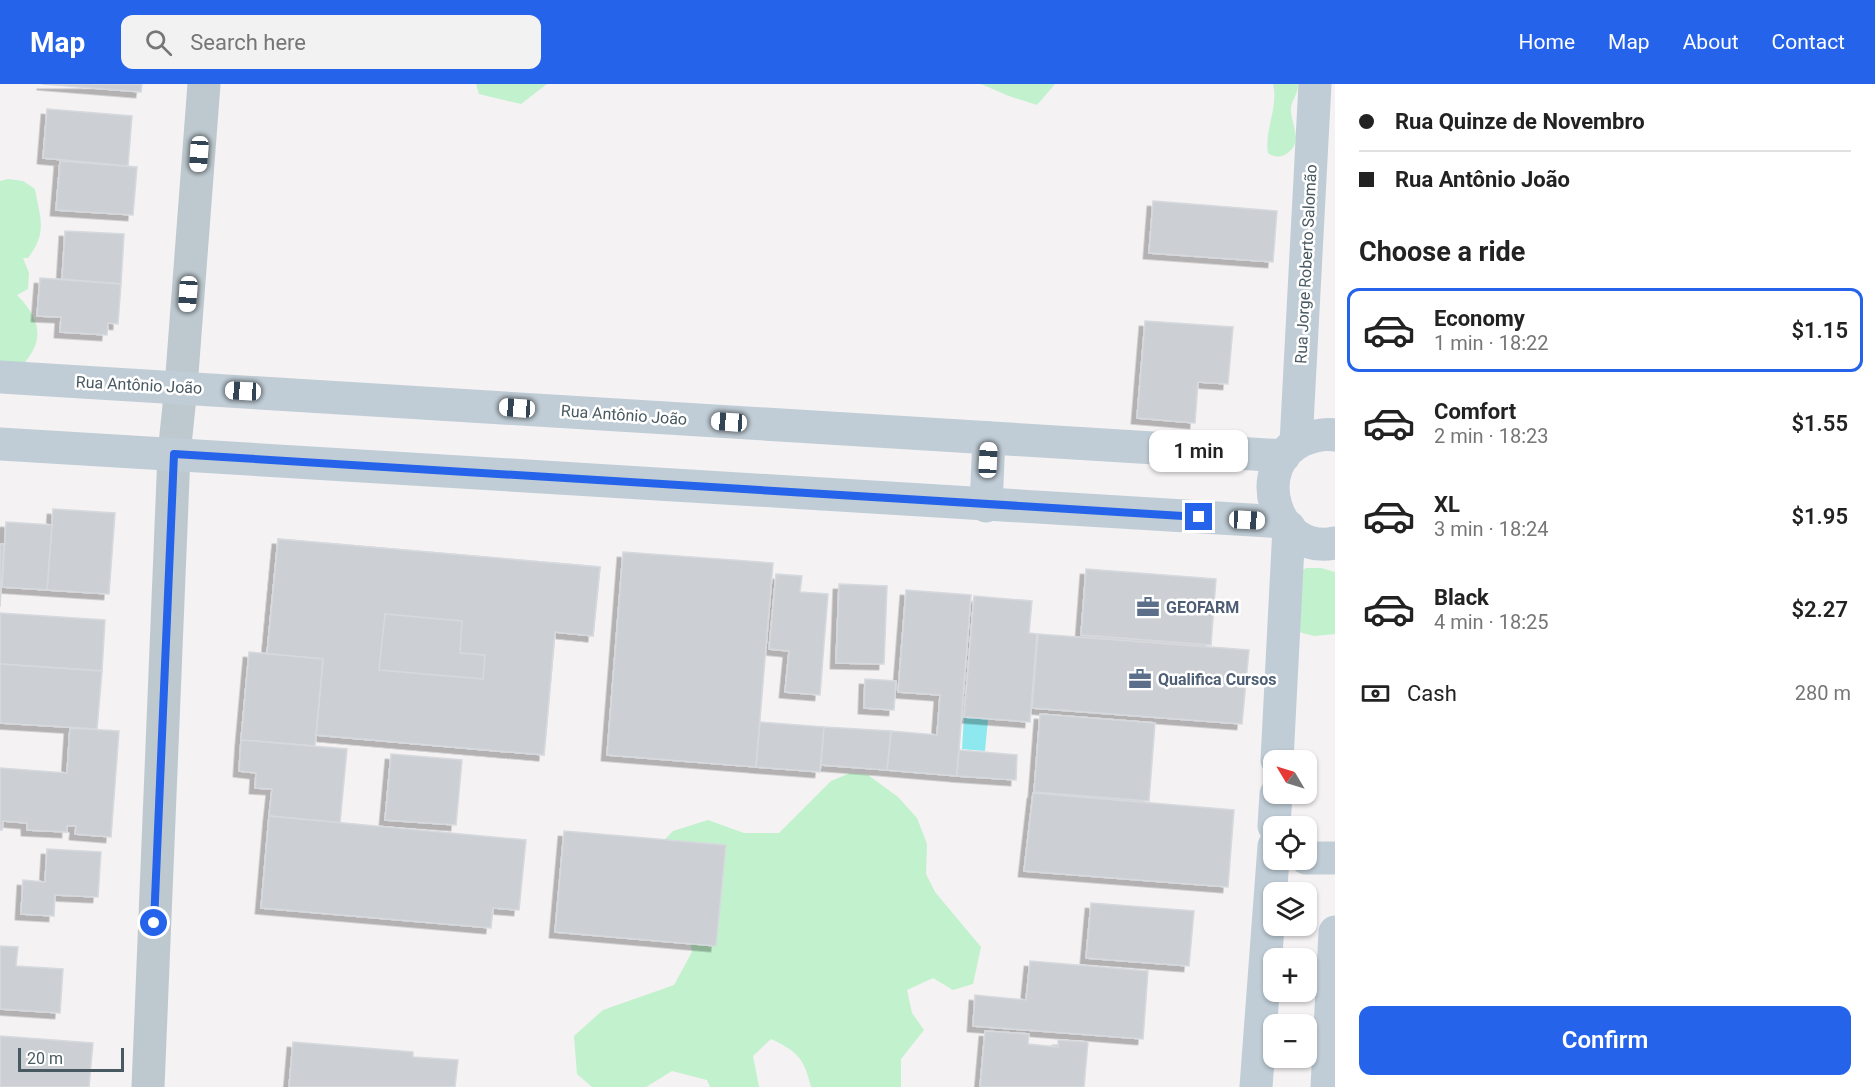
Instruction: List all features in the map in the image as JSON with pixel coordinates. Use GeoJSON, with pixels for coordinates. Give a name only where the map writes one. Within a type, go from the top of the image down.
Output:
{"type":"FeatureCollection","features":[{"type":"Feature","properties":{"kind":"main road","name":"Rua Jorge Roberto Salomão"},"geometry":{"type":"LineString","coordinates":[[1286,525],[1275,506],[1272,489],[1275,471],[1290,450],[1315,84]]}},
{"type":"Feature","properties":{"kind":"main road","name":"Rua Antônio João"},"geometry":{"type":"LineString","coordinates":[[0,377],[989,438],[1290,450],[1313,436],[1335,435]]}},
{"type":"Feature","properties":{"kind":"main road"},"geometry":{"type":"LineString","coordinates":[[986,506],[989,438]]}},
{"type":"Feature","properties":{"kind":"main road"},"geometry":{"type":"LineString","coordinates":[[0,444],[1286,525],[1296,534],[1312,542],[1335,543]]}},
{"type":"Feature","properties":{"kind":"main road"},"geometry":{"type":"LineString","coordinates":[[1277,750],[1286,525]]}},
{"type":"Feature","properties":{"kind":"main road"},"geometry":{"type":"LineString","coordinates":[[1317,858],[1335,858]]}},
{"type":"Feature","properties":{"kind":"main road"},"geometry":{"type":"LineString","coordinates":[[1256,1087],[1272,870]]}},
{"type":"Feature","properties":{"kind":"main road"},"geometry":{"type":"LineString","coordinates":[[1327,1087],[1335,932]]}},
{"type":"Feature","properties":{"kind":"street"},"geometry":{"type":"LineString","coordinates":[[148,1087],[174,454],[204,84]]}},
{"type":"Feature","properties":{"kind":"green space"},"geometry":{"type":"Polygon","coordinates":[[[476,84],[547,84],[521,104],[479,94],[476,84]]]}},
{"type":"Feature","properties":{"kind":"green space"},"geometry":{"type":"Polygon","coordinates":[[[981,84],[1055,84],[1037,105],[981,84]]]}},
{"type":"Feature","properties":{"kind":"green space"},"geometry":{"type":"Polygon","coordinates":[[[1273,84],[1298,84],[1291,107],[1296,134],[1295,145],[1286,154],[1279,156],[1268,153],[1267,144],[1274,101],[1273,84]]]}},
{"type":"Feature","properties":{"kind":"green space"},"geometry":{"type":"Polygon","coordinates":[[[8,179],[23,181],[35,189],[39,209],[41,225],[38,240],[28,258],[23,258],[29,273],[28,289],[17,295],[28,308],[35,321],[37,332],[36,343],[31,354],[13,375],[0,385],[0,181],[8,179]]]}},
{"type":"Feature","properties":{"kind":"green space"},"geometry":{"type":"Polygon","coordinates":[[[1306,568],[1321,568],[1335,572],[1335,634],[1314,636],[1299,632],[1299,573],[1306,568]]]}},
{"type":"Feature","properties":{"kind":"green space"},"geometry":{"type":"Polygon","coordinates":[[[850,773],[868,775],[898,797],[917,818],[927,844],[926,874],[935,892],[981,947],[973,984],[953,990],[933,978],[907,990],[912,1013],[924,1030],[901,1059],[901,1087],[811,1087],[806,1069],[794,1052],[771,1039],[753,1056],[759,1087],[710,1087],[707,1080],[672,1071],[646,1087],[592,1087],[577,1074],[574,1036],[603,1010],[674,985],[692,952],[685,916],[647,857],[673,831],[708,820],[744,833],[779,833],[831,781],[850,773]]]}},
{"type":"Feature","properties":{"kind":"water"},"geometry":{"type":"Polygon","coordinates":[[[964,717],[988,719],[985,751],[962,749],[964,717]]]}},
{"type":"Feature","properties":{"kind":"building"},"geometry":{"type":"Polygon","coordinates":[[[42,84],[142,84],[141,92],[42,84]]]}},
{"type":"Feature","properties":{"kind":"building"},"geometry":{"type":"Polygon","coordinates":[[[47,109],[132,116],[128,166],[43,158],[47,109]]]}},
{"type":"Feature","properties":{"kind":"building"},"geometry":{"type":"Polygon","coordinates":[[[60,161],[137,167],[133,215],[56,210],[60,161]]]}},
{"type":"Feature","properties":{"kind":"building"},"geometry":{"type":"Polygon","coordinates":[[[1153,201],[1277,211],[1273,262],[1149,253],[1153,201]]]}},
{"type":"Feature","properties":{"kind":"building"},"geometry":{"type":"Polygon","coordinates":[[[65,231],[124,234],[121,284],[62,279],[65,231]]]}},
{"type":"Feature","properties":{"kind":"building"},"geometry":{"type":"Polygon","coordinates":[[[40,278],[121,284],[118,324],[108,323],[107,335],[60,332],[61,317],[37,316],[40,278]]]}},
{"type":"Feature","properties":{"kind":"building"},"geometry":{"type":"Polygon","coordinates":[[[1145,321],[1233,327],[1228,384],[1198,382],[1195,423],[1137,418],[1145,321]]]}},
{"type":"Feature","properties":{"kind":"building"},"geometry":{"type":"Polygon","coordinates":[[[53,509],[115,513],[109,594],[47,590],[53,509]]]}},
{"type":"Feature","properties":{"kind":"building"},"geometry":{"type":"Polygon","coordinates":[[[6,522],[52,525],[47,590],[2,587],[6,522]]]}},
{"type":"Feature","properties":{"kind":"building"},"geometry":{"type":"Polygon","coordinates":[[[278,539],[600,567],[593,636],[555,632],[544,755],[316,735],[323,659],[267,654],[278,539]],[[385,614],[379,670],[483,679],[485,655],[460,653],[462,621],[385,614]]]}},
{"type":"Feature","properties":{"kind":"building"},"geometry":{"type":"Polygon","coordinates":[[[278,539],[600,567],[593,636],[555,632],[544,755],[316,735],[323,659],[267,654],[278,539]]]}},
{"type":"Feature","properties":{"kind":"building"},"geometry":{"type":"Polygon","coordinates":[[[0,544],[4,544],[0,607],[0,544]]]}},
{"type":"Feature","properties":{"kind":"building"},"geometry":{"type":"Polygon","coordinates":[[[623,552],[773,563],[756,767],[607,755],[623,552]]]}},
{"type":"Feature","properties":{"kind":"building","name":"GEOFARM"},"geometry":{"type":"Polygon","coordinates":[[[1086,569],[1216,579],[1211,645],[1081,635],[1086,569]]]}},
{"type":"Feature","properties":{"kind":"building"},"geometry":{"type":"Polygon","coordinates":[[[776,574],[802,576],[800,592],[828,594],[820,695],[785,692],[789,651],[769,649],[776,574]]]}},
{"type":"Feature","properties":{"kind":"building"},"geometry":{"type":"Polygon","coordinates":[[[839,584],[887,586],[884,664],[836,663],[839,584]]]}},
{"type":"Feature","properties":{"kind":"building"},"geometry":{"type":"Polygon","coordinates":[[[906,590],[971,595],[957,776],[887,770],[891,731],[937,735],[940,695],[898,692],[906,590]]]}},
{"type":"Feature","properties":{"kind":"building"},"geometry":{"type":"Polygon","coordinates":[[[974,596],[1032,601],[1029,633],[1037,634],[1030,722],[964,717],[974,596]]]}},
{"type":"Feature","properties":{"kind":"building"},"geometry":{"type":"Polygon","coordinates":[[[0,613],[105,620],[102,671],[0,664],[0,613]]]}},
{"type":"Feature","properties":{"kind":"building"},"geometry":{"type":"Polygon","coordinates":[[[385,614],[462,621],[460,653],[485,655],[483,679],[379,670],[385,614]]]}},
{"type":"Feature","properties":{"kind":"building","name":"Qualifica Cursos"},"geometry":{"type":"Polygon","coordinates":[[[1038,634],[1249,650],[1242,724],[1032,708],[1038,634]]]}},
{"type":"Feature","properties":{"kind":"building"},"geometry":{"type":"Polygon","coordinates":[[[249,652],[323,659],[315,746],[241,740],[249,652]]]}},
{"type":"Feature","properties":{"kind":"building"},"geometry":{"type":"Polygon","coordinates":[[[0,664],[102,671],[97,729],[0,723],[0,664]]]}},
{"type":"Feature","properties":{"kind":"building"},"geometry":{"type":"Polygon","coordinates":[[[865,679],[896,681],[894,710],[864,708],[865,679]]]}},
{"type":"Feature","properties":{"kind":"building"},"geometry":{"type":"Polygon","coordinates":[[[1040,714],[1155,723],[1149,801],[1034,792],[1040,714]]]}},
{"type":"Feature","properties":{"kind":"building"},"geometry":{"type":"Polygon","coordinates":[[[760,722],[824,727],[820,772],[756,767],[760,722]]]}},
{"type":"Feature","properties":{"kind":"building"},"geometry":{"type":"Polygon","coordinates":[[[824,727],[891,731],[887,770],[821,765],[824,727]]]}},
{"type":"Feature","properties":{"kind":"building"},"geometry":{"type":"Polygon","coordinates":[[[70,728],[119,731],[111,837],[75,834],[76,826],[67,826],[67,832],[27,830],[27,823],[3,821],[2,830],[0,830],[0,768],[67,773],[70,728]]]}},
{"type":"Feature","properties":{"kind":"building"},"geometry":{"type":"Polygon","coordinates":[[[241,740],[347,749],[340,823],[269,816],[272,789],[255,788],[256,773],[239,771],[241,740]]]}},
{"type":"Feature","properties":{"kind":"building"},"geometry":{"type":"Polygon","coordinates":[[[959,750],[1017,755],[1016,780],[957,776],[959,750]]]}},
{"type":"Feature","properties":{"kind":"building"},"geometry":{"type":"Polygon","coordinates":[[[391,754],[462,760],[456,825],[385,820],[391,754]]]}},
{"type":"Feature","properties":{"kind":"building"},"geometry":{"type":"Polygon","coordinates":[[[1033,793],[1234,810],[1228,887],[1024,871],[1033,793]]]}},
{"type":"Feature","properties":{"kind":"building"},"geometry":{"type":"Polygon","coordinates":[[[269,816],[526,840],[519,910],[493,908],[491,928],[261,908],[269,816]]]}},
{"type":"Feature","properties":{"kind":"building"},"geometry":{"type":"Polygon","coordinates":[[[564,831],[726,845],[716,946],[555,932],[564,831]]]}},
{"type":"Feature","properties":{"kind":"building"},"geometry":{"type":"Polygon","coordinates":[[[47,849],[101,852],[98,897],[55,895],[54,916],[21,914],[23,880],[45,882],[47,849]]]}},
{"type":"Feature","properties":{"kind":"building"},"geometry":{"type":"Polygon","coordinates":[[[1091,903],[1194,911],[1189,966],[1086,958],[1091,903]]]}},
{"type":"Feature","properties":{"kind":"building"},"geometry":{"type":"Polygon","coordinates":[[[0,946],[18,947],[16,966],[63,969],[60,1013],[0,1009],[0,946]]]}},
{"type":"Feature","properties":{"kind":"building"},"geometry":{"type":"Polygon","coordinates":[[[1030,961],[1148,971],[1143,1039],[973,1026],[975,995],[1026,1000],[1030,961]]]}},
{"type":"Feature","properties":{"kind":"building"},"geometry":{"type":"Polygon","coordinates":[[[985,1031],[1029,1034],[1028,1044],[1058,1047],[1058,1040],[1088,1042],[1084,1087],[980,1087],[985,1031]]]}},
{"type":"Feature","properties":{"kind":"building"},"geometry":{"type":"Polygon","coordinates":[[[0,1036],[93,1043],[89,1087],[0,1087],[0,1036]]]}},
{"type":"Feature","properties":{"kind":"building"},"geometry":{"type":"Polygon","coordinates":[[[293,1042],[413,1052],[413,1057],[458,1060],[455,1087],[289,1087],[293,1042]]]}},
{"type":"Feature","properties":{"kind":"place","name":"GEOFARM"},"geometry":{"type":"Point","coordinates":[1148,607]}},
{"type":"Feature","properties":{"kind":"place","name":"Qualifica Cursos"},"geometry":{"type":"Point","coordinates":[1140,679]}},
{"type":"Feature","properties":{"kind":"route"},"geometry":{"type":"LineString","coordinates":[[154,923],[174,454],[986,506],[1199,517]]}}]}
